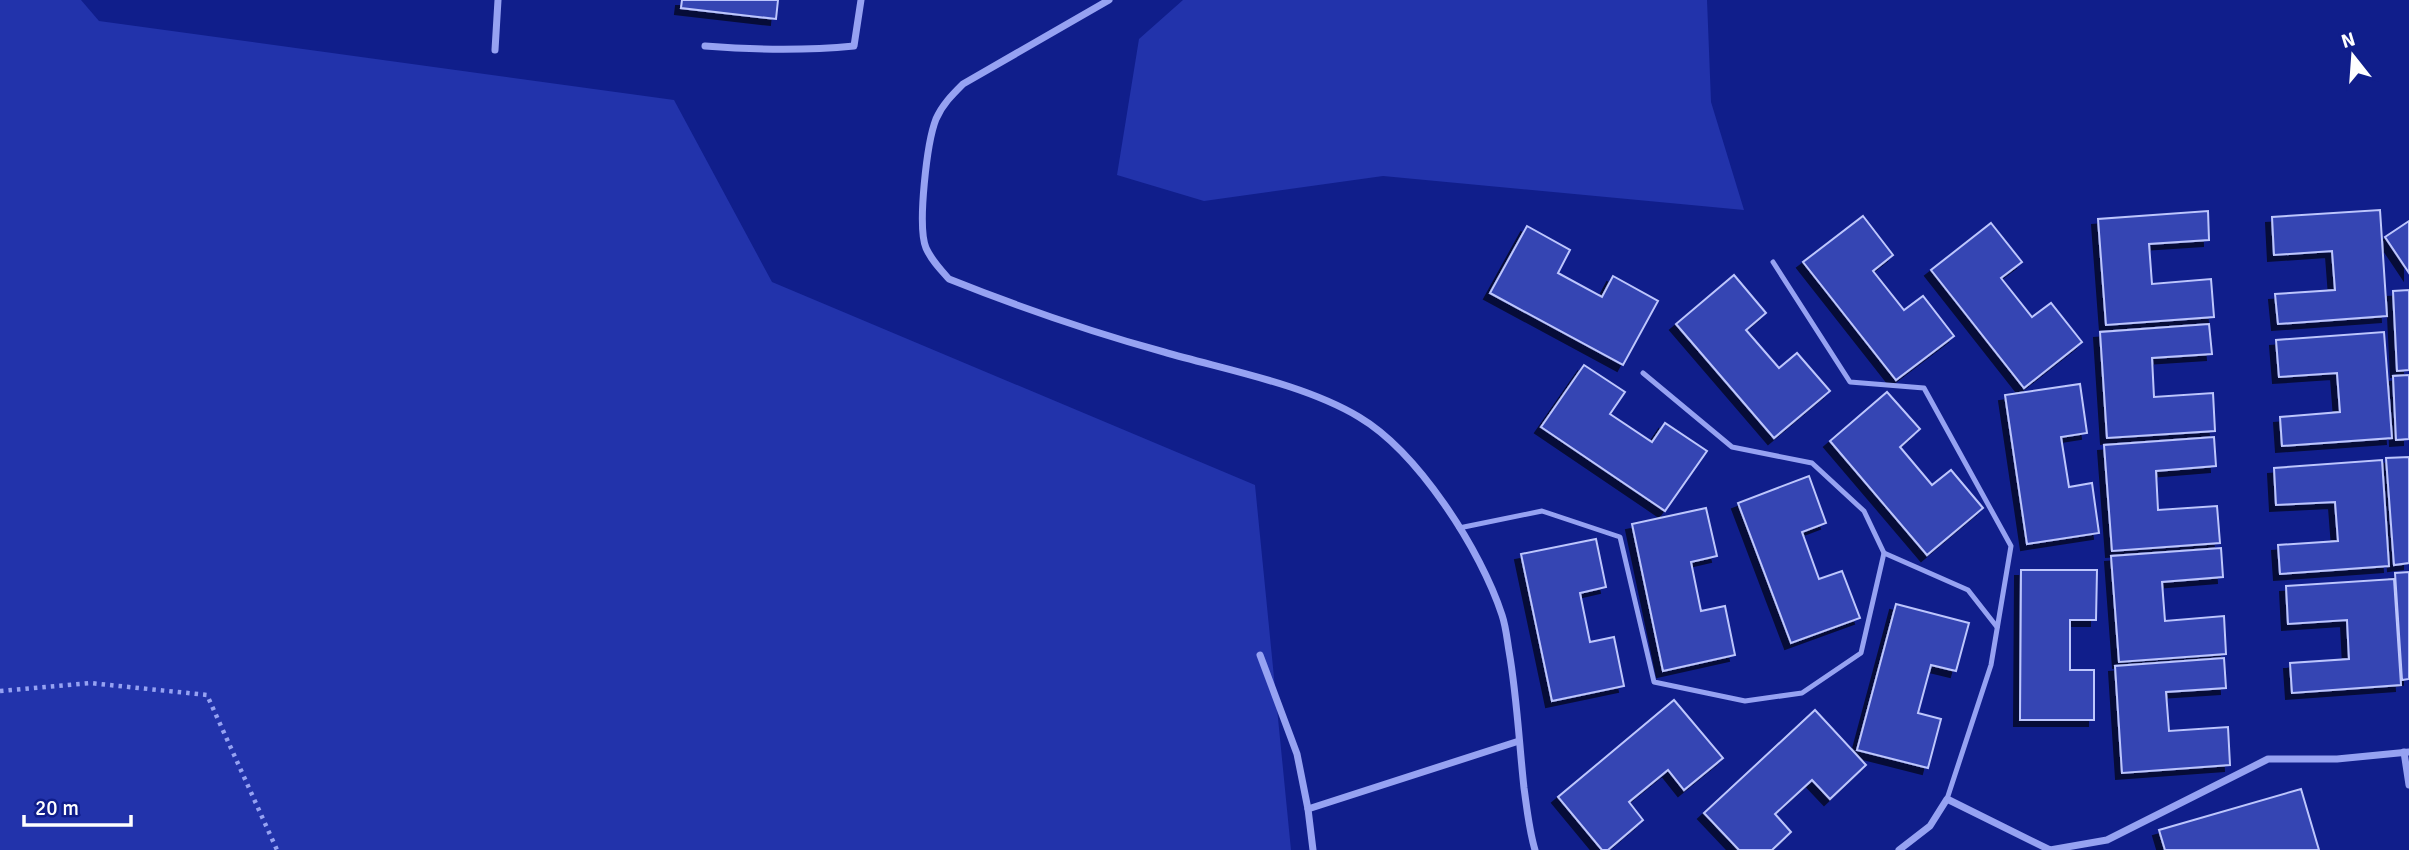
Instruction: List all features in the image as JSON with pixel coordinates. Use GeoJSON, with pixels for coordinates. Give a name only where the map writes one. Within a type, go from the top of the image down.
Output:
{"type":"FeatureCollection","features":[{"type":"Feature","properties":{"kind":"street"},"geometry":{"type":"LineString","coordinates":[[495,50],[498,0]]}},
{"type":"Feature","properties":{"kind":"street"},"geometry":{"type":"LineString","coordinates":[[705,46],[810,51],[854,46],[861,0]]}},
{"type":"Feature","properties":{"kind":"street"},"geometry":{"type":"LineString","coordinates":[[1109,0],[963,84],[941,109],[935,121],[929,148],[922,231],[935,265],[949,279],[1117,339],[1308,393],[1359,417],[1391,441],[1416,467],[1459,528],[1490,583],[1503,618],[1516,689],[1519,741],[1530,833],[1535,850]]}},
{"type":"Feature","properties":{"kind":"street"},"geometry":{"type":"LineString","coordinates":[[1260,655],[1297,754],[1313,850]]}},
{"type":"Feature","properties":{"kind":"street"},"geometry":{"type":"LineString","coordinates":[[1308,809],[1519,741]]}},
{"type":"Feature","properties":{"kind":"street"},"geometry":{"type":"LineString","coordinates":[[1899,850],[1930,826],[1947,799],[2050,850],[2107,840],[2268,760],[2337,759],[2407,752],[2409,785]]}},
{"type":"Feature","properties":{"kind":"lane"},"geometry":{"type":"LineString","coordinates":[[1773,262],[1850,382],[1924,388],[2011,546],[1991,665],[1947,799]]}},
{"type":"Feature","properties":{"kind":"lane"},"geometry":{"type":"LineString","coordinates":[[1459,528],[1542,511],[1620,537],[1654,682],[1745,701],[1802,693],[1861,653],[1884,553],[1864,511],[1812,463],[1732,447],[1643,373]]}},
{"type":"Feature","properties":{"kind":"lane"},"geometry":{"type":"LineString","coordinates":[[1884,553],[1968,590],[1997,627]]}},
{"type":"Feature","properties":{"kind":"path"},"geometry":{"type":"LineString","coordinates":[[0,691],[90,683],[207,695],[277,850]]}},
{"type":"Feature","properties":{"kind":"shaded area"},"geometry":{"type":"Polygon","coordinates":[[[0,0],[81,0],[99,21],[674,100],[772,282],[1255,485],[1291,850],[0,850],[0,0]]]}},
{"type":"Feature","properties":{"kind":"shaded area"},"geometry":{"type":"Polygon","coordinates":[[[1183,0],[1707,0],[1711,102],[1744,210],[1383,176],[1204,201],[1117,175],[1139,39],[1183,0]]]}},
{"type":"Feature","properties":{"kind":"building"},"geometry":{"type":"Polygon","coordinates":[[[682,0],[778,0],[776,19],[681,8],[682,0]]]}},
{"type":"Feature","properties":{"kind":"building"},"geometry":{"type":"Polygon","coordinates":[[[2380,210],[2387,316],[2278,324],[2275,294],[2335,290],[2332,251],[2274,255],[2272,217],[2380,210]]]}},
{"type":"Feature","properties":{"kind":"building"},"geometry":{"type":"Polygon","coordinates":[[[2208,211],[2209,240],[2149,244],[2152,284],[2211,279],[2214,317],[2106,325],[2098,219],[2208,211]]]}},
{"type":"Feature","properties":{"kind":"building"},"geometry":{"type":"Polygon","coordinates":[[[1863,216],[1893,255],[1873,271],[1904,310],[1923,296],[1954,336],[1896,380],[1803,262],[1863,216]]]}},
{"type":"Feature","properties":{"kind":"building"},"geometry":{"type":"Polygon","coordinates":[[[2409,221],[2409,273],[2385,237],[2409,221]]]}},
{"type":"Feature","properties":{"kind":"building"},"geometry":{"type":"Polygon","coordinates":[[[1991,223],[2022,262],[2001,278],[2032,317],[2051,303],[2082,342],[2024,388],[1931,270],[1991,223]]]}},
{"type":"Feature","properties":{"kind":"building"},"geometry":{"type":"Polygon","coordinates":[[[1527,226],[1570,250],[1558,273],[1602,297],[1613,276],[1658,301],[1623,365],[1490,293],[1527,226]]]}},
{"type":"Feature","properties":{"kind":"building"},"geometry":{"type":"Polygon","coordinates":[[[1734,275],[1766,313],[1746,330],[1779,368],[1797,353],[1830,391],[1774,438],[1676,324],[1734,275]]]}},
{"type":"Feature","properties":{"kind":"building"},"geometry":{"type":"Polygon","coordinates":[[[2409,290],[2409,370],[2397,371],[2393,291],[2409,290]]]}},
{"type":"Feature","properties":{"kind":"building"},"geometry":{"type":"Polygon","coordinates":[[[2209,324],[2212,354],[2152,358],[2154,397],[2213,393],[2215,431],[2107,438],[2100,332],[2209,324]]]}},
{"type":"Feature","properties":{"kind":"building"},"geometry":{"type":"Polygon","coordinates":[[[2384,332],[2392,438],[2282,446],[2280,417],[2340,412],[2337,373],[2279,377],[2276,340],[2384,332]]]}},
{"type":"Feature","properties":{"kind":"building"},"geometry":{"type":"Polygon","coordinates":[[[1584,365],[1625,392],[1610,414],[1652,442],[1665,423],[1707,451],[1665,511],[1541,427],[1584,365]]]}},
{"type":"Feature","properties":{"kind":"building"},"geometry":{"type":"Polygon","coordinates":[[[2409,375],[2409,439],[2396,440],[2393,376],[2409,375]]]}},
{"type":"Feature","properties":{"kind":"building"},"geometry":{"type":"Polygon","coordinates":[[[2080,384],[2087,433],[2061,437],[2069,487],[2092,483],[2099,533],[2027,544],[2005,395],[2080,384]]]}},
{"type":"Feature","properties":{"kind":"building"},"geometry":{"type":"Polygon","coordinates":[[[1887,392],[1920,429],[1900,447],[1932,485],[1951,470],[1983,508],[1927,555],[1830,441],[1887,392]]]}},
{"type":"Feature","properties":{"kind":"building"},"geometry":{"type":"Polygon","coordinates":[[[2214,437],[2216,466],[2156,471],[2158,510],[2217,506],[2220,543],[2112,551],[2104,445],[2214,437]]]}},
{"type":"Feature","properties":{"kind":"building"},"geometry":{"type":"Polygon","coordinates":[[[2409,457],[2409,563],[2394,565],[2386,458],[2409,457]]]}},
{"type":"Feature","properties":{"kind":"building"},"geometry":{"type":"Polygon","coordinates":[[[2382,460],[2389,566],[2280,574],[2278,545],[2338,541],[2335,502],[2276,505],[2274,468],[2382,460]]]}},
{"type":"Feature","properties":{"kind":"building"},"geometry":{"type":"Polygon","coordinates":[[[1809,476],[1826,523],[1802,532],[1819,579],[1842,571],[1860,618],[1791,643],[1738,503],[1809,476]]]}},
{"type":"Feature","properties":{"kind":"building"},"geometry":{"type":"Polygon","coordinates":[[[1706,508],[1717,556],[1691,562],[1701,611],[1725,606],[1735,655],[1663,671],[1632,524],[1706,508]]]}},
{"type":"Feature","properties":{"kind":"building"},"geometry":{"type":"Polygon","coordinates":[[[1596,539],[1606,587],[1580,593],[1590,642],[1614,637],[1624,686],[1552,701],[1521,554],[1596,539]]]}},
{"type":"Feature","properties":{"kind":"building"},"geometry":{"type":"Polygon","coordinates":[[[2221,548],[2223,577],[2162,582],[2165,621],[2224,616],[2226,654],[2119,662],[2111,556],[2221,548]]]}},
{"type":"Feature","properties":{"kind":"building"},"geometry":{"type":"Polygon","coordinates":[[[2021,570],[2097,570],[2096,620],[2070,620],[2070,670],[2094,670],[2094,720],[2020,720],[2021,570]]]}},
{"type":"Feature","properties":{"kind":"building"},"geometry":{"type":"Polygon","coordinates":[[[2409,572],[2409,679],[2402,680],[2395,573],[2409,572]]]}},
{"type":"Feature","properties":{"kind":"building"},"geometry":{"type":"Polygon","coordinates":[[[2394,579],[2401,685],[2292,693],[2290,663],[2349,659],[2347,620],[2288,624],[2286,586],[2394,579]]]}},
{"type":"Feature","properties":{"kind":"building"},"geometry":{"type":"Polygon","coordinates":[[[1896,604],[1969,623],[1956,671],[1931,665],[1918,713],[1941,719],[1928,768],[1857,750],[1896,604]]]}},
{"type":"Feature","properties":{"kind":"building"},"geometry":{"type":"Polygon","coordinates":[[[2224,658],[2226,688],[2166,692],[2169,731],[2228,727],[2230,765],[2122,773],[2115,666],[2224,658]]]}},
{"type":"Feature","properties":{"kind":"building"},"geometry":{"type":"Polygon","coordinates":[[[1674,700],[1723,758],[1684,790],[1668,770],[1629,802],[1643,820],[1608,850],[1602,850],[1558,797],[1674,700]]]}},
{"type":"Feature","properties":{"kind":"building"},"geometry":{"type":"Polygon","coordinates":[[[1815,710],[1866,765],[1830,799],[1812,780],[1775,814],[1791,832],[1772,850],[1739,850],[1704,813],[1815,710]]]}},
{"type":"Feature","properties":{"kind":"building"},"geometry":{"type":"Polygon","coordinates":[[[2301,789],[2319,850],[2165,850],[2159,830],[2301,789]]]}}]}
